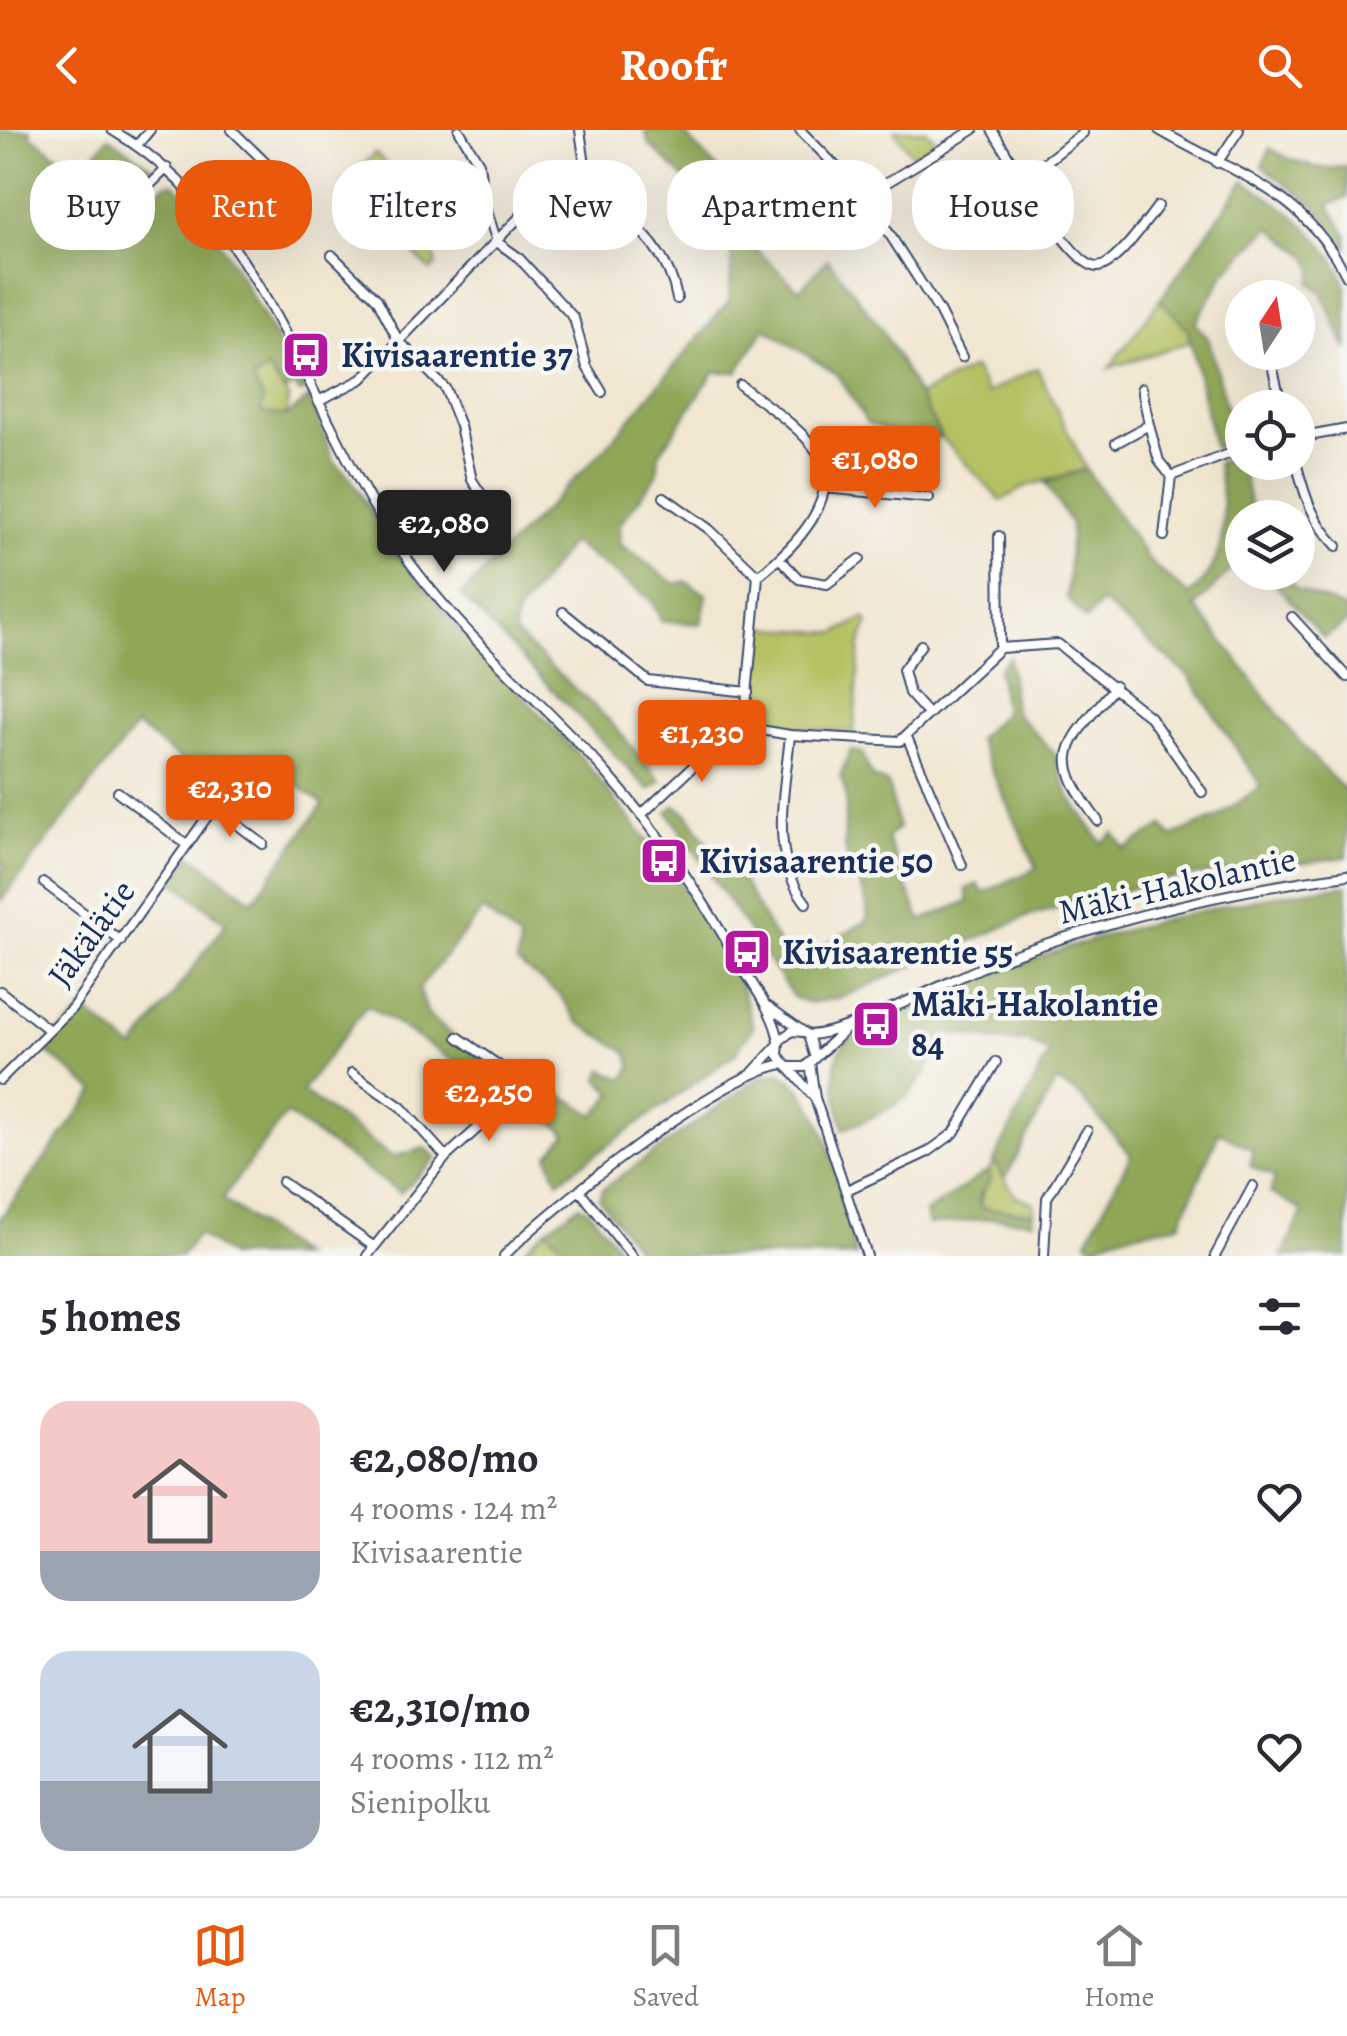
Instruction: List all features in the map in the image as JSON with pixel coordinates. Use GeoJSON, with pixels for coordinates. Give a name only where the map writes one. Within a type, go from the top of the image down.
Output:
{"type":"FeatureCollection","features":[{"type":"Feature","properties":{"kind":"street"},"geometry":{"type":"LineString","coordinates":[[112,130],[167,168],[231,242],[374,507],[420,575],[641,815],[693,886],[765,1004],[786,1066],[815,1098]]}},
{"type":"Feature","properties":{"kind":"street"},"geometry":{"type":"LineString","coordinates":[[137,144],[150,130]]}},
{"type":"Feature","properties":{"kind":"street"},"geometry":{"type":"LineString","coordinates":[[232,130],[263,160]]}},
{"type":"Feature","properties":{"kind":"street"},"geometry":{"type":"LineString","coordinates":[[459,130],[479,163],[484,202],[497,242],[518,257],[574,318],[587,367],[602,392]]}},
{"type":"Feature","properties":{"kind":"street"},"geometry":{"type":"LineString","coordinates":[[580,130],[584,160]]}},
{"type":"Feature","properties":{"kind":"street"},"geometry":{"type":"LineString","coordinates":[[800,130],[830,160]]}},
{"type":"Feature","properties":{"kind":"street"},"geometry":{"type":"LineString","coordinates":[[892,180],[973,130]]}},
{"type":"Feature","properties":{"kind":"street"},"geometry":{"type":"LineString","coordinates":[[992,130],[1011,160]]}},
{"type":"Feature","properties":{"kind":"street"},"geometry":{"type":"LineString","coordinates":[[1159,130],[1285,198],[1344,262],[1347,278]]}},
{"type":"Feature","properties":{"kind":"street"},"geometry":{"type":"LineString","coordinates":[[1217,163],[1239,130]]}},
{"type":"Feature","properties":{"kind":"street"},"geometry":{"type":"LineString","coordinates":[[1049,160],[1083,133]]}},
{"type":"Feature","properties":{"kind":"street"},"geometry":{"type":"LineString","coordinates":[[155,180],[167,168]]}},
{"type":"Feature","properties":{"kind":"street"},"geometry":{"type":"LineString","coordinates":[[1074,249],[1098,267],[1110,262],[1158,206]]}},
{"type":"Feature","properties":{"kind":"street"},"geometry":{"type":"LineString","coordinates":[[318,401],[362,379],[513,225]]}},
{"type":"Feature","properties":{"kind":"street"},"geometry":{"type":"LineString","coordinates":[[647,237],[672,269],[677,299]]}},
{"type":"Feature","properties":{"kind":"street"},"geometry":{"type":"LineString","coordinates":[[892,237],[962,357]]}},
{"type":"Feature","properties":{"kind":"street"},"geometry":{"type":"LineString","coordinates":[[332,256],[377,300],[398,340],[445,388],[460,426],[472,480],[485,500]]}},
{"type":"Feature","properties":{"kind":"street"},"geometry":{"type":"LineString","coordinates":[[740,385],[818,454],[824,488],[803,535],[758,576],[744,727]]}},
{"type":"Feature","properties":{"kind":"street"},"geometry":{"type":"LineString","coordinates":[[1142,388],[1159,461],[1171,476],[1164,536]]}},
{"type":"Feature","properties":{"kind":"street"},"geometry":{"type":"LineString","coordinates":[[1116,443],[1149,425]]}},
{"type":"Feature","properties":{"kind":"street"},"geometry":{"type":"LineString","coordinates":[[1315,435],[1347,429]]}},
{"type":"Feature","properties":{"kind":"street"},"geometry":{"type":"LineString","coordinates":[[1171,476],[1225,455]]}},
{"type":"Feature","properties":{"kind":"street"},"geometry":{"type":"LineString","coordinates":[[1302,480],[1316,525],[1338,546]]}},
{"type":"Feature","properties":{"kind":"street"},"geometry":{"type":"LineString","coordinates":[[824,488],[929,498]]}},
{"type":"Feature","properties":{"kind":"street"},"geometry":{"type":"LineString","coordinates":[[664,497],[709,529],[758,576]]}},
{"type":"Feature","properties":{"kind":"street"},"geometry":{"type":"LineString","coordinates":[[998,536],[1000,648]]}},
{"type":"Feature","properties":{"kind":"street"},"geometry":{"type":"LineString","coordinates":[[780,559],[800,579],[827,584],[860,560]]}},
{"type":"Feature","properties":{"kind":"street"},"geometry":{"type":"LineString","coordinates":[[563,612],[648,681],[748,692]]}},
{"type":"Feature","properties":{"kind":"street"},"geometry":{"type":"LineString","coordinates":[[1292,617],[1347,677]]}},
{"type":"Feature","properties":{"kind":"street"},"geometry":{"type":"LineString","coordinates":[[641,815],[717,744],[744,727],[790,735],[877,741],[907,738],[1000,648],[1058,644],[1150,717],[1202,792]]}},
{"type":"Feature","properties":{"kind":"street"},"geometry":{"type":"LineString","coordinates":[[922,645],[903,670],[908,692],[928,714]]}},
{"type":"Feature","properties":{"kind":"street"},"geometry":{"type":"LineString","coordinates":[[1098,821],[1073,788],[1066,765],[1070,743],[1115,686]]}},
{"type":"Feature","properties":{"kind":"street"},"geometry":{"type":"LineString","coordinates":[[790,735],[781,844],[792,885],[806,903]]}},
{"type":"Feature","properties":{"kind":"street"},"geometry":{"type":"LineString","coordinates":[[907,738],[962,865]]}},
{"type":"Feature","properties":{"kind":"street"},"geometry":{"type":"LineString","coordinates":[[118,792],[188,845]]}},
{"type":"Feature","properties":{"kind":"street","name":"Jäkälätie"},"geometry":{"type":"LineString","coordinates":[[0,1080],[72,1008],[214,807],[263,844]]}},
{"type":"Feature","properties":{"kind":"street","name":"Mäki-Hakolantie"},"geometry":{"type":"LineString","coordinates":[[806,1034],[854,1022],[1001,960],[1087,932],[1236,894],[1347,875]]}},
{"type":"Feature","properties":{"kind":"street"},"geometry":{"type":"LineString","coordinates":[[44,883],[121,940]]}},
{"type":"Feature","properties":{"kind":"street"},"geometry":{"type":"LineString","coordinates":[[0,991],[49,1030]]}},
{"type":"Feature","properties":{"kind":"street"},"geometry":{"type":"LineString","coordinates":[[765,1004],[806,1034],[815,1046],[815,1098],[849,1189],[867,1256]]}},
{"type":"Feature","properties":{"kind":"street","name":"Mäki-Hakolantie"},"geometry":{"type":"LineString","coordinates":[[812,1061],[854,1022]]}},
{"type":"Feature","properties":{"kind":"street"},"geometry":{"type":"LineString","coordinates":[[504,1256],[580,1191],[753,1072],[792,1031],[806,1034]]}},
{"type":"Feature","properties":{"kind":"street"},"geometry":{"type":"LineString","coordinates":[[367,1256],[446,1157],[500,1108],[510,1085],[501,1067],[458,1037]]}},
{"type":"Feature","properties":{"kind":"street"},"geometry":{"type":"LineString","coordinates":[[753,1072],[812,1061]]}},
{"type":"Feature","properties":{"kind":"street"},"geometry":{"type":"LineString","coordinates":[[849,1189],[928,1152],[954,1133],[996,1062]]}},
{"type":"Feature","properties":{"kind":"street"},"geometry":{"type":"LineString","coordinates":[[352,1074],[401,1107],[446,1157]]}},
{"type":"Feature","properties":{"kind":"street"},"geometry":{"type":"LineString","coordinates":[[1044,1256],[1046,1198],[1087,1131]]}},
{"type":"Feature","properties":{"kind":"street"},"geometry":{"type":"LineString","coordinates":[[282,1182],[373,1246]]}},
{"type":"Feature","properties":{"kind":"street"},"geometry":{"type":"LineString","coordinates":[[1215,1256],[1253,1186]]}},
{"type":"Feature","properties":{"kind":"street"},"geometry":{"type":"LineString","coordinates":[[580,1191],[632,1256]]}},
{"type":"Feature","properties":{"kind":"green space"},"geometry":{"type":"Polygon","coordinates":[[[0,130],[31,130],[30,135],[60,160],[30,160],[30,250],[155,250],[155,194],[164,185],[175,185],[175,250],[224,250],[306,390],[300,393],[295,386],[284,391],[268,370],[253,380],[263,399],[261,413],[287,416],[310,397],[334,462],[350,477],[399,557],[462,632],[582,758],[682,885],[742,989],[753,1027],[734,1055],[558,1181],[548,1155],[567,1134],[529,1102],[531,1090],[557,1092],[595,1115],[613,1094],[599,1079],[603,1070],[624,1079],[632,1067],[627,1052],[578,1022],[560,995],[517,963],[520,940],[483,910],[419,988],[428,1015],[497,1073],[489,1084],[367,1005],[302,1091],[392,1157],[425,1148],[437,1158],[400,1193],[286,1114],[222,1199],[301,1256],[230,1256],[198,1234],[181,1256],[0,1256],[0,1219],[95,1091],[43,1049],[84,1010],[134,1049],[226,923],[173,881],[191,855],[253,901],[323,804],[252,751],[221,790],[136,726],[0,902],[0,872],[5,867],[0,862],[0,130]]]}},
{"type":"Feature","properties":{"kind":"green space"},"geometry":{"type":"Polygon","coordinates":[[[645,130],[680,130],[709,160],[667,162],[649,144],[645,130]]]}},
{"type":"Feature","properties":{"kind":"green space"},"geometry":{"type":"Polygon","coordinates":[[[894,130],[927,130],[937,143],[913,156],[894,130]]]}},
{"type":"Feature","properties":{"kind":"green space"},"geometry":{"type":"Polygon","coordinates":[[[109,137],[142,160],[90,160],[109,137]]]}},
{"type":"Feature","properties":{"kind":"green space"},"geometry":{"type":"Polygon","coordinates":[[[1270,148],[1307,165],[1347,166],[1347,198],[1329,205],[1347,235],[1347,248],[1316,207],[1262,166],[1270,148]]]}},
{"type":"Feature","properties":{"kind":"green space"},"geometry":{"type":"Polygon","coordinates":[[[1244,181],[1290,213],[1330,254],[1346,287],[1347,350],[1322,292],[1311,280],[1314,271],[1307,256],[1270,227],[1225,273],[1195,323],[1209,340],[1225,403],[1225,445],[1214,448],[1188,329],[1160,300],[1244,181]]]}},
{"type":"Feature","properties":{"kind":"green space"},"geometry":{"type":"Polygon","coordinates":[[[410,250],[434,250],[436,265],[431,271],[410,250]]]}},
{"type":"Feature","properties":{"kind":"green space"},"geometry":{"type":"Polygon","coordinates":[[[729,250],[757,250],[799,290],[828,259],[881,328],[942,438],[906,436],[867,423],[838,375],[765,328],[737,372],[714,372],[659,454],[657,475],[620,524],[620,544],[675,584],[686,581],[707,595],[701,624],[662,621],[650,599],[571,542],[516,616],[514,633],[609,720],[661,781],[649,790],[461,595],[607,446],[729,301],[729,250]]]}},
{"type":"Feature","properties":{"kind":"green space"},"geometry":{"type":"Polygon","coordinates":[[[1160,300],[1188,329],[1190,342],[1109,368],[1160,300]]]}},
{"type":"Feature","properties":{"kind":"green space"},"geometry":{"type":"Polygon","coordinates":[[[973,368],[987,393],[1037,368],[1086,469],[1027,486],[1001,501],[942,438],[916,397],[973,368]]]}},
{"type":"Feature","properties":{"kind":"green space"},"geometry":{"type":"Polygon","coordinates":[[[269,370],[288,397],[286,431],[259,428],[263,399],[252,380],[269,370]]]}},
{"type":"Feature","properties":{"kind":"green space"},"geometry":{"type":"Polygon","coordinates":[[[1225,459],[1225,480],[1245,480],[1249,500],[1225,500],[1225,576],[1195,607],[1287,726],[1347,792],[1347,857],[1162,880],[1026,917],[840,998],[809,1003],[794,998],[668,812],[675,805],[688,814],[724,868],[740,877],[790,964],[867,921],[866,900],[850,866],[844,837],[846,803],[840,776],[851,750],[862,753],[872,777],[888,784],[898,828],[887,838],[921,921],[969,901],[966,889],[978,884],[983,893],[1037,868],[977,739],[1004,713],[998,669],[1009,657],[1014,711],[1054,753],[1069,796],[1102,843],[1114,833],[1125,849],[1163,826],[1171,837],[1218,817],[1261,786],[1189,676],[1102,602],[1086,620],[1067,598],[1071,524],[1045,483],[1086,469],[1151,563],[1189,595],[1213,567],[1219,551],[1223,516],[1217,462],[1225,459]]]}},
{"type":"Feature","properties":{"kind":"green space"},"geometry":{"type":"Polygon","coordinates":[[[1280,590],[1299,590],[1347,609],[1347,622],[1324,638],[1280,590]]]}},
{"type":"Feature","properties":{"kind":"green space"},"geometry":{"type":"Polygon","coordinates":[[[864,618],[868,623],[860,645],[854,733],[764,725],[755,718],[760,627],[836,633],[864,618]]]}},
{"type":"Feature","properties":{"kind":"green space"},"geometry":{"type":"Polygon","coordinates":[[[1347,885],[1347,1256],[1282,1256],[1303,1211],[1270,1193],[1275,1177],[1250,1166],[1252,1149],[1219,1132],[1180,1224],[1112,1237],[1093,1248],[1087,1240],[1131,1155],[1079,1095],[1056,1082],[1005,1179],[994,1161],[1049,1053],[1027,1041],[942,1034],[926,1072],[907,1096],[844,1129],[835,1080],[838,1055],[852,1035],[879,1019],[1029,960],[1133,928],[1240,902],[1347,885]]]}},
{"type":"Feature","properties":{"kind":"green space"},"geometry":{"type":"Polygon","coordinates":[[[779,1073],[796,1084],[822,1127],[856,1256],[642,1256],[599,1198],[603,1189],[760,1077],[779,1073]]]}},
{"type":"Feature","properties":{"kind":"green space"},"geometry":{"type":"Polygon","coordinates":[[[994,1161],[1015,1195],[1034,1203],[1034,1213],[980,1208],[994,1161]]]}},
{"type":"Feature","properties":{"kind":"green space"},"geometry":{"type":"Polygon","coordinates":[[[989,1170],[991,1179],[979,1197],[980,1208],[1034,1213],[1033,1221],[994,1218],[929,1225],[925,1213],[989,1170]]]}},
{"type":"Feature","properties":{"kind":"green space"},"geometry":{"type":"Polygon","coordinates":[[[579,1205],[589,1210],[625,1256],[582,1253],[563,1245],[547,1229],[579,1205]]]}},
{"type":"Feature","properties":{"kind":"green space"},"geometry":{"type":"Polygon","coordinates":[[[547,1229],[577,1256],[517,1256],[547,1229]]]}},
{"type":"Feature","properties":{"kind":"place","name":"Kivisaarentie 37"},"geometry":{"type":"Point","coordinates":[306,355]}},
{"type":"Feature","properties":{"kind":"place","name":"Kivisaarentie 50"},"geometry":{"type":"Point","coordinates":[664,861]}},
{"type":"Feature","properties":{"kind":"place","name":"Kivisaarentie 55"},"geometry":{"type":"Point","coordinates":[747,952]}},
{"type":"Feature","properties":{"kind":"place","name":"Mäki-Hakolantie 84"},"geometry":{"type":"Point","coordinates":[876,1024]}}]}
